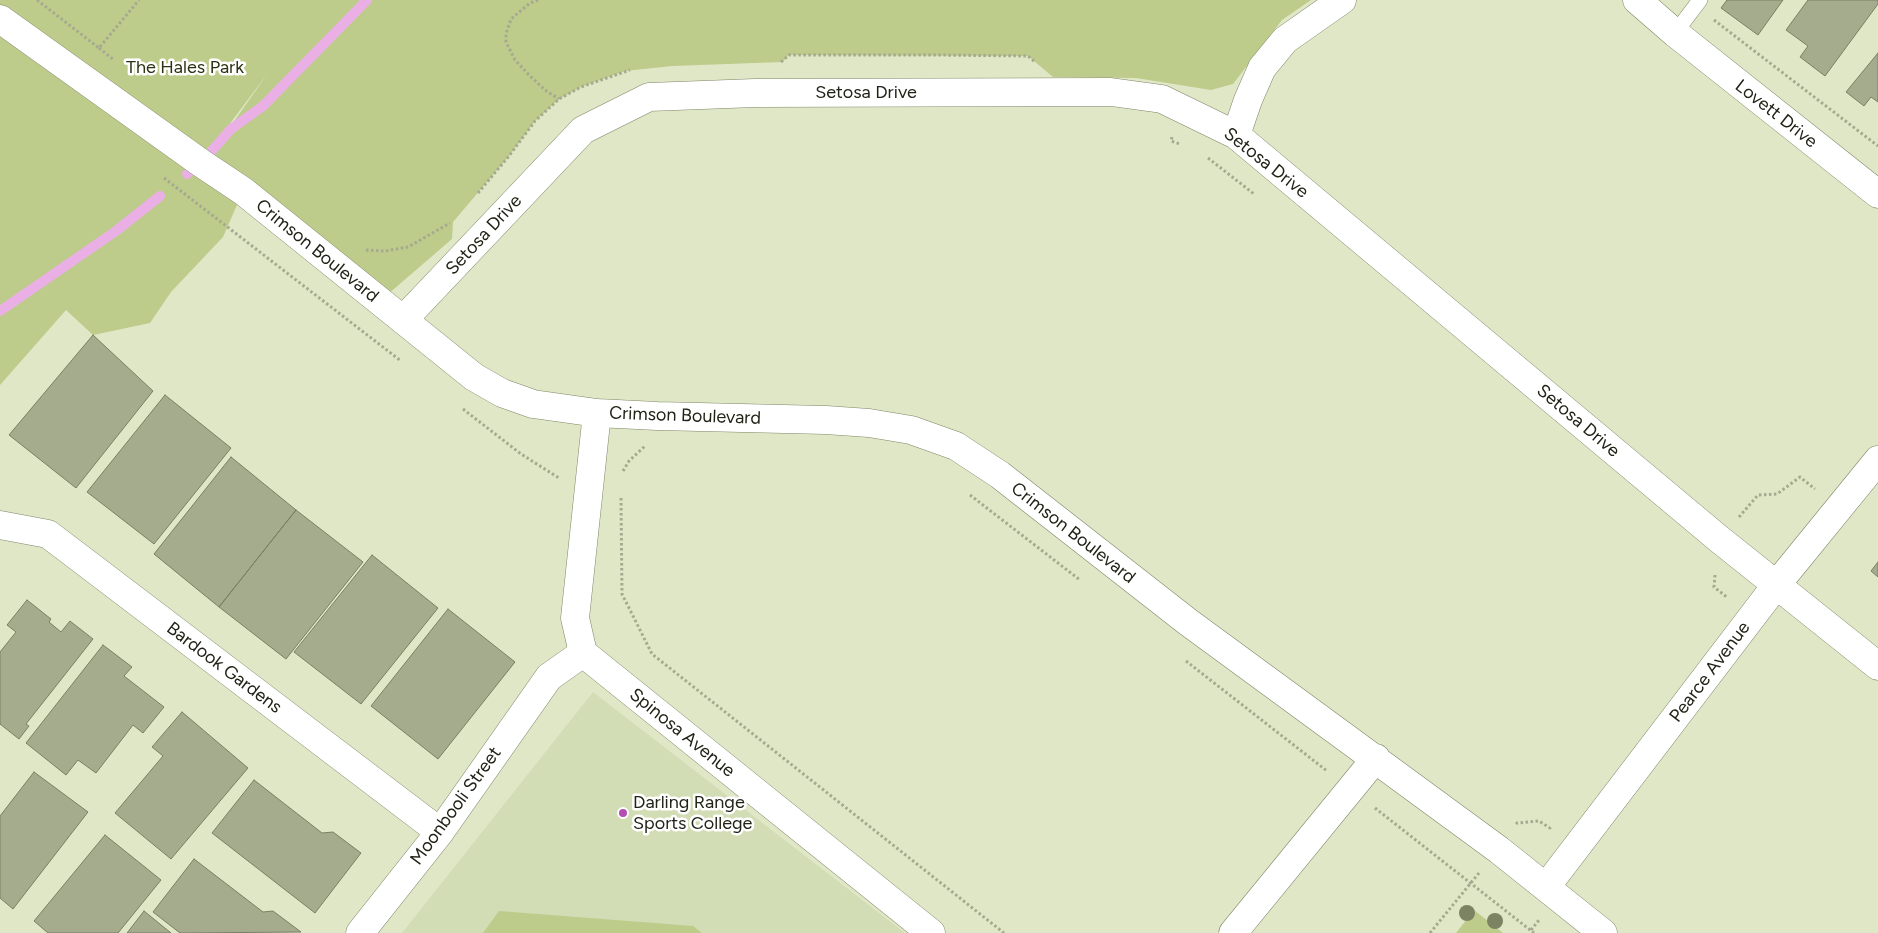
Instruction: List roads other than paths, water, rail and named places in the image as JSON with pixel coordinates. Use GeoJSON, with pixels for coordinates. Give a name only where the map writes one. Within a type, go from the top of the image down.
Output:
{"type":"FeatureCollection","features":[{"type":"Feature","properties":{"kind":"street"},"geometry":{"type":"LineString","coordinates":[[1236,135],[1262,68],[1285,40],[1342,0]]}},
{"type":"Feature","properties":{"kind":"street","name":"Lovett Drive"},"geometry":{"type":"LineString","coordinates":[[1637,0],[1675,33],[1878,194]]}},
{"type":"Feature","properties":{"kind":"street","name":"Crimson Boulevard"},"geometry":{"type":"LineString","coordinates":[[0,18],[201,164],[243,191],[474,377],[502,393],[534,404],[597,413],[868,423],[911,430],[956,446],[1000,475],[1188,622],[1376,758],[1546,887]]}},
{"type":"Feature","properties":{"kind":"street","name":"Setosa Drive"},"geometry":{"type":"LineString","coordinates":[[403,320],[583,130],[649,97],[765,93],[1111,92],[1162,99],[1236,135],[1719,539],[1778,584],[1878,666]]}},
{"type":"Feature","properties":{"kind":"street"},"geometry":{"type":"LineString","coordinates":[[583,653],[575,618],[591,484],[597,413]]}},
{"type":"Feature","properties":{"kind":"street","name":"Pearce Avenue"},"geometry":{"type":"LineString","coordinates":[[1546,887],[1778,584],[1878,460]]}},
{"type":"Feature","properties":{"kind":"street","name":"Bardook Gardens"},"geometry":{"type":"LineString","coordinates":[[0,525],[48,534],[440,832]]}},
{"type":"Feature","properties":{"kind":"street","name":"Moonbooli Street"},"geometry":{"type":"LineString","coordinates":[[360,933],[440,832],[549,677],[583,653]]}},
{"type":"Feature","properties":{"kind":"street","name":"Spinosa Avenue"},"geometry":{"type":"LineString","coordinates":[[583,653],[931,933]]}},
{"type":"Feature","properties":{"kind":"street"},"geometry":{"type":"LineString","coordinates":[[1233,933],[1376,758]]}},
{"type":"Feature","properties":{"kind":"street"},"geometry":{"type":"LineString","coordinates":[[1546,887],[1603,933]]}},
{"type":"Feature","properties":{"kind":"lane"},"geometry":{"type":"LineString","coordinates":[[1675,33],[1698,3]]}},
{"type":"Feature","properties":{"kind":"waterway"},"geometry":{"type":"LineString","coordinates":[[187,174],[201,163],[231,129],[263,106],[367,0]]}},
{"type":"Feature","properties":{"kind":"waterway"},"geometry":{"type":"LineString","coordinates":[[0,311],[116,231],[160,196]]}},
{"type":"Feature","properties":{"kind":"place","name":"Darling Range Sports College"},"geometry":{"type":"Point","coordinates":[623,813]}},
{"type":"Feature","properties":{"kind":"park label","name":"The Hales Park"},"geometry":{"type":"Point","coordinates":[185,68]}}]}
